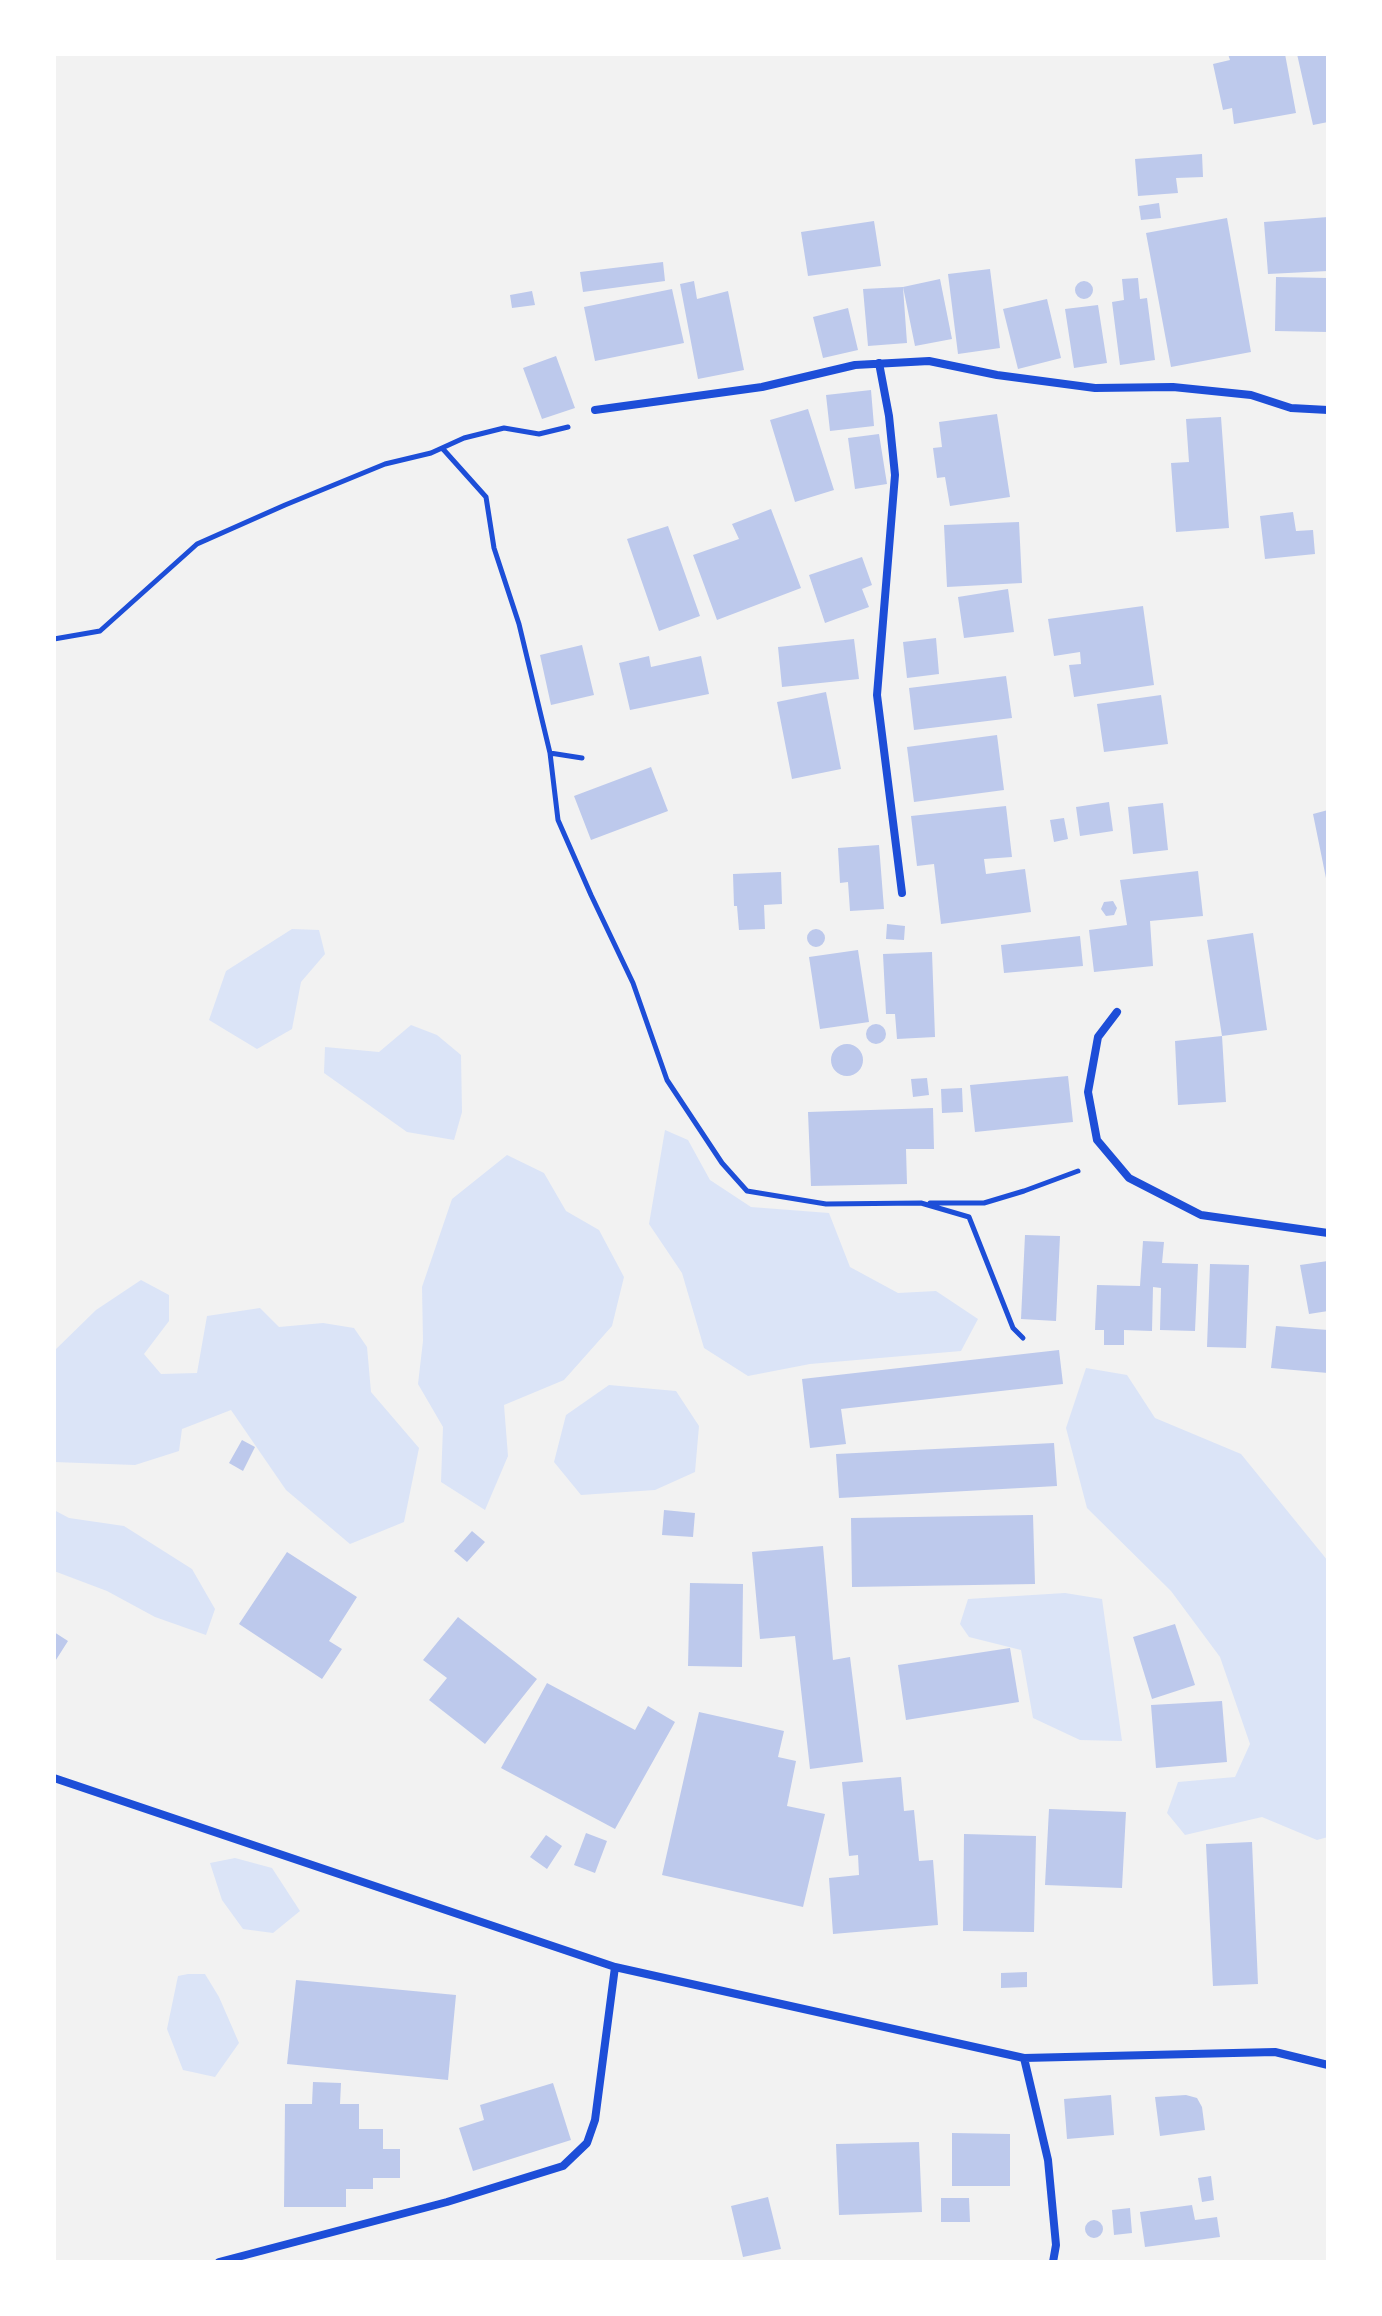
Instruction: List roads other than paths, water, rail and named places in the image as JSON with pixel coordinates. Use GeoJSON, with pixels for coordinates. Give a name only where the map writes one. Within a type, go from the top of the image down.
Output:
{"type":"FeatureCollection","features":[{"type":"Feature","properties":{"kind":"street"},"geometry":{"type":"LineString","coordinates":[[595,410],[762,387],[855,365],[929,361],[997,375],[1095,388],[1173,387],[1251,395],[1291,408],[1328,410]]}},
{"type":"Feature","properties":{"kind":"street"},"geometry":{"type":"LineString","coordinates":[[879,363],[889,416],[895,475],[877,695],[902,893]]}},
{"type":"Feature","properties":{"kind":"street"},"geometry":{"type":"LineString","coordinates":[[1117,1012],[1098,1037],[1088,1092],[1097,1140],[1129,1178],[1201,1215],[1328,1233]]}},
{"type":"Feature","properties":{"kind":"street"},"geometry":{"type":"LineString","coordinates":[[54,1778],[615,1967],[1024,2058],[1275,2052],[1328,2065]]}},
{"type":"Feature","properties":{"kind":"street"},"geometry":{"type":"LineString","coordinates":[[219,2262],[447,2202],[563,2166],[587,2143],[595,2120],[615,1967]]}},
{"type":"Feature","properties":{"kind":"street"},"geometry":{"type":"LineString","coordinates":[[1024,2058],[1048,2160],[1056,2245],[1053,2262]]}}]}
